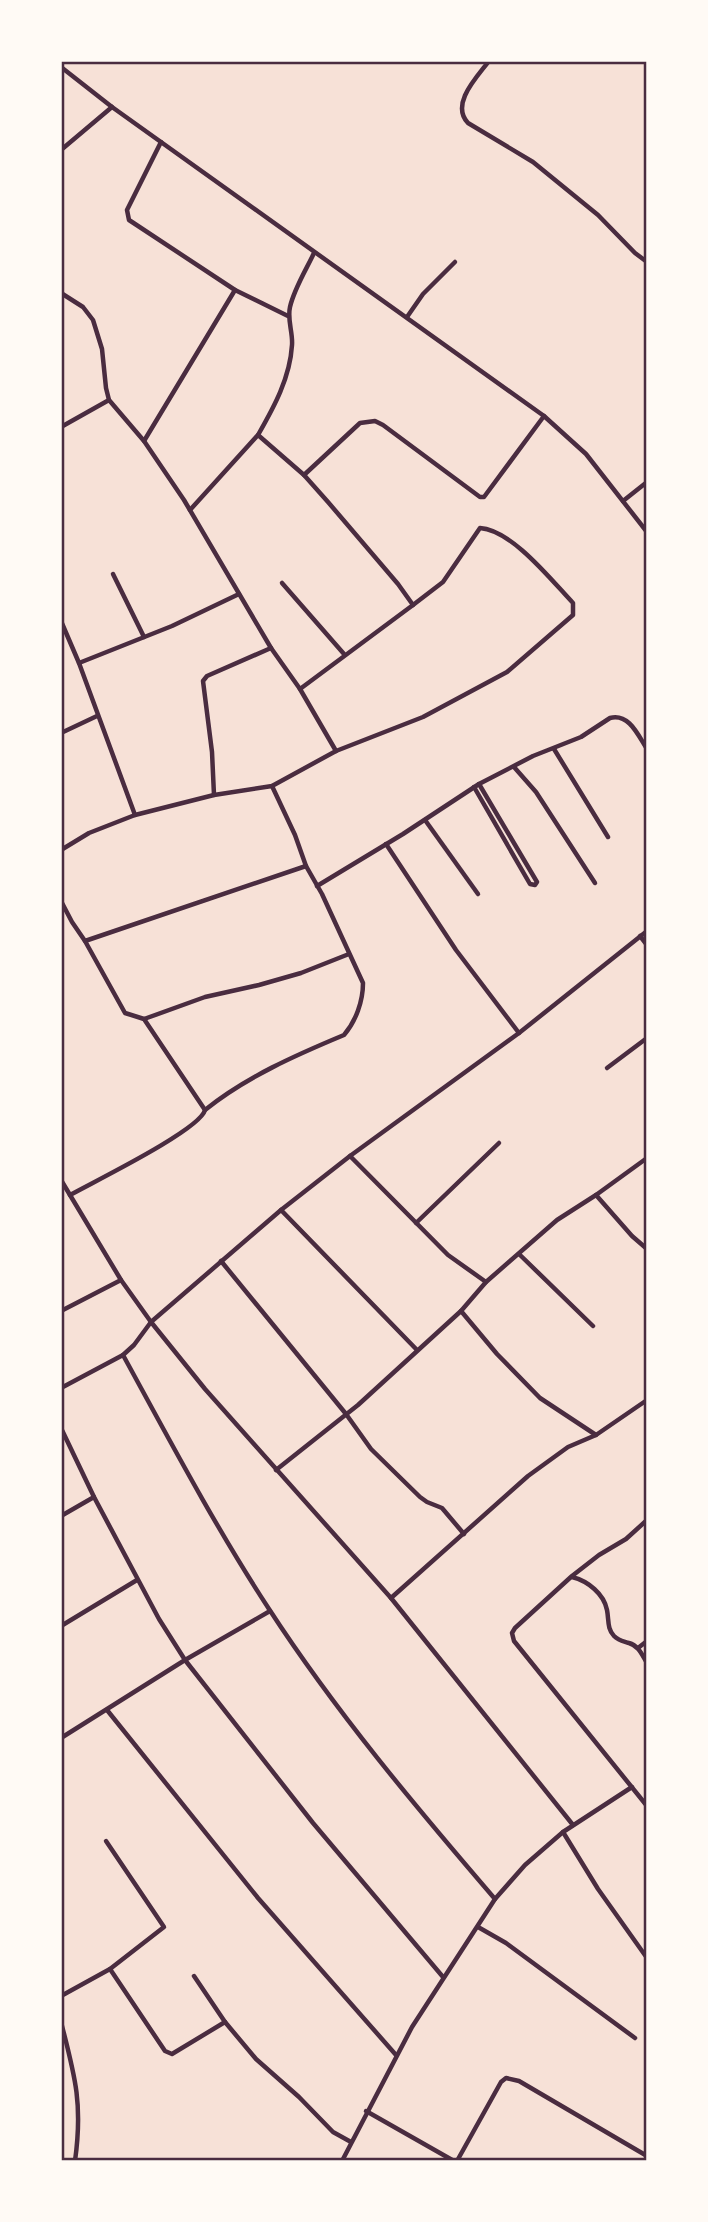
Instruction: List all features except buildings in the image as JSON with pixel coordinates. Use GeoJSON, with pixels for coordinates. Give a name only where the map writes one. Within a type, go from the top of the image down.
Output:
{"type":"FeatureCollection","features":[{"type":"Feature","properties":{"kind":"street"},"geometry":{"type":"LineString","coordinates":[[489,61],[468,88],[461,111],[462,117],[533,162],[598,215],[647,262]]}},
{"type":"Feature","properties":{"kind":"street"},"geometry":{"type":"LineString","coordinates":[[61,67],[314,253],[544,416],[586,454],[647,532]]}},
{"type":"Feature","properties":{"kind":"street"},"geometry":{"type":"LineString","coordinates":[[61,150],[112,107]]}},
{"type":"Feature","properties":{"kind":"street"},"geometry":{"type":"LineString","coordinates":[[161,142],[127,210],[129,220],[235,290],[288,316]]}},
{"type":"Feature","properties":{"kind":"street"},"geometry":{"type":"LineString","coordinates":[[190,510],[258,435],[280,393],[293,342],[288,316],[292,299],[314,253]]}},
{"type":"Feature","properties":{"kind":"street"},"geometry":{"type":"LineString","coordinates":[[407,317],[422,295],[455,262]]}},
{"type":"Feature","properties":{"kind":"street"},"geometry":{"type":"LineString","coordinates":[[144,441],[235,290]]}},
{"type":"Feature","properties":{"kind":"street"},"geometry":{"type":"LineString","coordinates":[[61,292],[83,307],[93,320],[102,349],[109,400],[144,441],[190,510],[271,648],[300,689],[336,751]]}},
{"type":"Feature","properties":{"kind":"street"},"geometry":{"type":"LineString","coordinates":[[61,427],[109,400]]}},
{"type":"Feature","properties":{"kind":"street"},"geometry":{"type":"LineString","coordinates":[[304,475],[360,423],[376,421],[480,497],[484,497],[544,416]]}},
{"type":"Feature","properties":{"kind":"street"},"geometry":{"type":"LineString","coordinates":[[258,435],[304,475],[413,605]]}},
{"type":"Feature","properties":{"kind":"street"},"geometry":{"type":"LineString","coordinates":[[623,501],[647,482]]}},
{"type":"Feature","properties":{"kind":"street"},"geometry":{"type":"LineString","coordinates":[[61,850],[89,833],[135,815],[214,795],[272,786],[336,751],[423,717],[507,672],[573,615],[573,603],[508,539],[480,528],[443,582],[300,689]]}},
{"type":"Feature","properties":{"kind":"street"},"geometry":{"type":"LineString","coordinates":[[113,574],[144,637]]}},
{"type":"Feature","properties":{"kind":"street"},"geometry":{"type":"LineString","coordinates":[[282,583],[344,654]]}},
{"type":"Feature","properties":{"kind":"street"},"geometry":{"type":"LineString","coordinates":[[79,663],[239,594]]}},
{"type":"Feature","properties":{"kind":"street"},"geometry":{"type":"LineString","coordinates":[[62,625],[79,663],[135,815]]}},
{"type":"Feature","properties":{"kind":"street"},"geometry":{"type":"LineString","coordinates":[[214,795],[212,752],[203,681],[206,676],[271,648]]}},
{"type":"Feature","properties":{"kind":"street"},"geometry":{"type":"LineString","coordinates":[[61,733],[97,716]]}},
{"type":"Feature","properties":{"kind":"street"},"geometry":{"type":"LineString","coordinates":[[317,886],[476,786],[533,756],[581,737],[615,717],[624,719],[633,726],[647,749]]}},
{"type":"Feature","properties":{"kind":"street"},"geometry":{"type":"LineString","coordinates":[[554,749],[608,837]]}},
{"type":"Feature","properties":{"kind":"street"},"geometry":{"type":"LineString","coordinates":[[514,767],[536,792],[595,883]]}},
{"type":"Feature","properties":{"kind":"street"},"geometry":{"type":"LineString","coordinates":[[71,1195],[170,1140],[202,1117],[205,1110],[226,1094],[290,1057],[344,1035],[350,1028],[363,996],[363,983],[306,866],[272,786]]}},
{"type":"Feature","properties":{"kind":"street"},"geometry":{"type":"LineString","coordinates":[[476,786],[530,884],[535,885],[537,882],[512,848]]}},
{"type":"Feature","properties":{"kind":"street"},"geometry":{"type":"LineString","coordinates":[[425,820],[478,894]]}},
{"type":"Feature","properties":{"kind":"street"},"geometry":{"type":"LineString","coordinates":[[386,844],[462,960],[519,1033]]}},
{"type":"Feature","properties":{"kind":"street"},"geometry":{"type":"LineString","coordinates":[[85,941],[306,866]]}},
{"type":"Feature","properties":{"kind":"street"},"geometry":{"type":"LineString","coordinates":[[61,901],[125,1013],[144,1019],[205,997],[301,973],[349,954]]}},
{"type":"Feature","properties":{"kind":"street"},"geometry":{"type":"LineString","coordinates":[[61,1388],[123,1355],[151,1322],[281,1210],[350,1156],[519,1033],[647,931]]}},
{"type":"Feature","properties":{"kind":"street"},"geometry":{"type":"LineString","coordinates":[[640,936],[647,945]]}},
{"type":"Feature","properties":{"kind":"street"},"geometry":{"type":"LineString","coordinates":[[144,1019],[205,1110]]}},
{"type":"Feature","properties":{"kind":"street"},"geometry":{"type":"LineString","coordinates":[[607,1068],[647,1038]]}},
{"type":"Feature","properties":{"kind":"street"},"geometry":{"type":"LineString","coordinates":[[416,1223],[499,1143]]}},
{"type":"Feature","properties":{"kind":"street"},"geometry":{"type":"LineString","coordinates":[[350,1156],[448,1255],[486,1282]]}},
{"type":"Feature","properties":{"kind":"street"},"geometry":{"type":"LineString","coordinates":[[276,1470],[358,1405],[461,1311],[486,1282],[557,1220],[647,1158]]}},
{"type":"Feature","properties":{"kind":"street"},"geometry":{"type":"LineString","coordinates":[[61,1180],[121,1280],[151,1322],[205,1389],[391,1598],[573,1825]]}},
{"type":"Feature","properties":{"kind":"street"},"geometry":{"type":"LineString","coordinates":[[596,1195],[632,1236],[647,1248]]}},
{"type":"Feature","properties":{"kind":"street"},"geometry":{"type":"LineString","coordinates":[[281,1210],[418,1350]]}},
{"type":"Feature","properties":{"kind":"street"},"geometry":{"type":"LineString","coordinates":[[519,1254],[593,1326]]}},
{"type":"Feature","properties":{"kind":"street"},"geometry":{"type":"LineString","coordinates":[[221,1261],[346,1414],[371,1449],[420,1497],[442,1508],[464,1534]]}},
{"type":"Feature","properties":{"kind":"street"},"geometry":{"type":"LineString","coordinates":[[61,1311],[121,1280]]}},
{"type":"Feature","properties":{"kind":"street"},"geometry":{"type":"LineString","coordinates":[[461,1311],[497,1354],[540,1398],[596,1435]]}},
{"type":"Feature","properties":{"kind":"street"},"geometry":{"type":"LineString","coordinates":[[123,1355],[194,1483],[270,1611],[424,1816],[495,1899]]}},
{"type":"Feature","properties":{"kind":"street"},"geometry":{"type":"LineString","coordinates":[[391,1598],[547,1461],[568,1447],[596,1435],[647,1400]]}},
{"type":"Feature","properties":{"kind":"street"},"geometry":{"type":"LineString","coordinates":[[61,1428],[137,1580],[185,1660],[313,1823],[443,1977]]}},
{"type":"Feature","properties":{"kind":"street"},"geometry":{"type":"LineString","coordinates":[[61,1516],[94,1497]]}},
{"type":"Feature","properties":{"kind":"street"},"geometry":{"type":"LineString","coordinates":[[647,1520],[626,1539],[572,1576],[512,1633],[514,1641],[647,1807]]}},
{"type":"Feature","properties":{"kind":"street"},"geometry":{"type":"LineString","coordinates":[[572,1576],[589,1583],[605,1603],[612,1634],[618,1640],[638,1648],[647,1663]]}},
{"type":"Feature","properties":{"kind":"street"},"geometry":{"type":"LineString","coordinates":[[61,1626],[137,1580]]}},
{"type":"Feature","properties":{"kind":"street"},"geometry":{"type":"LineString","coordinates":[[61,1738],[185,1660],[270,1611]]}},
{"type":"Feature","properties":{"kind":"street"},"geometry":{"type":"LineString","coordinates":[[638,1648],[647,1641]]}},
{"type":"Feature","properties":{"kind":"street"},"geometry":{"type":"LineString","coordinates":[[107,1710],[258,1898],[396,2055]]}},
{"type":"Feature","properties":{"kind":"street"},"geometry":{"type":"LineString","coordinates":[[342,2161],[396,2055],[443,1977],[495,1899],[524,1865],[563,1832],[632,1787]]}},
{"type":"Feature","properties":{"kind":"street"},"geometry":{"type":"LineString","coordinates":[[563,1832],[598,1889],[647,1958]]}},
{"type":"Feature","properties":{"kind":"street"},"geometry":{"type":"LineString","coordinates":[[61,1996],[110,1969],[164,1927],[106,1841]]}},
{"type":"Feature","properties":{"kind":"street"},"geometry":{"type":"LineString","coordinates":[[478,1927],[506,1943],[635,2038]]}},
{"type":"Feature","properties":{"kind":"street"},"geometry":{"type":"LineString","coordinates":[[110,1969],[165,2052],[172,2054],[225,2022]]}},
{"type":"Feature","properties":{"kind":"street"},"geometry":{"type":"LineString","coordinates":[[194,1976],[225,2022],[256,2059],[333,2132],[351,2142]]}},
{"type":"Feature","properties":{"kind":"street"},"geometry":{"type":"LineString","coordinates":[[61,2022],[79,2095],[75,2161]]}},
{"type":"Feature","properties":{"kind":"street"},"geometry":{"type":"LineString","coordinates":[[366,2110],[455,2161],[502,2082],[511,2078],[647,2156]]}}]}
